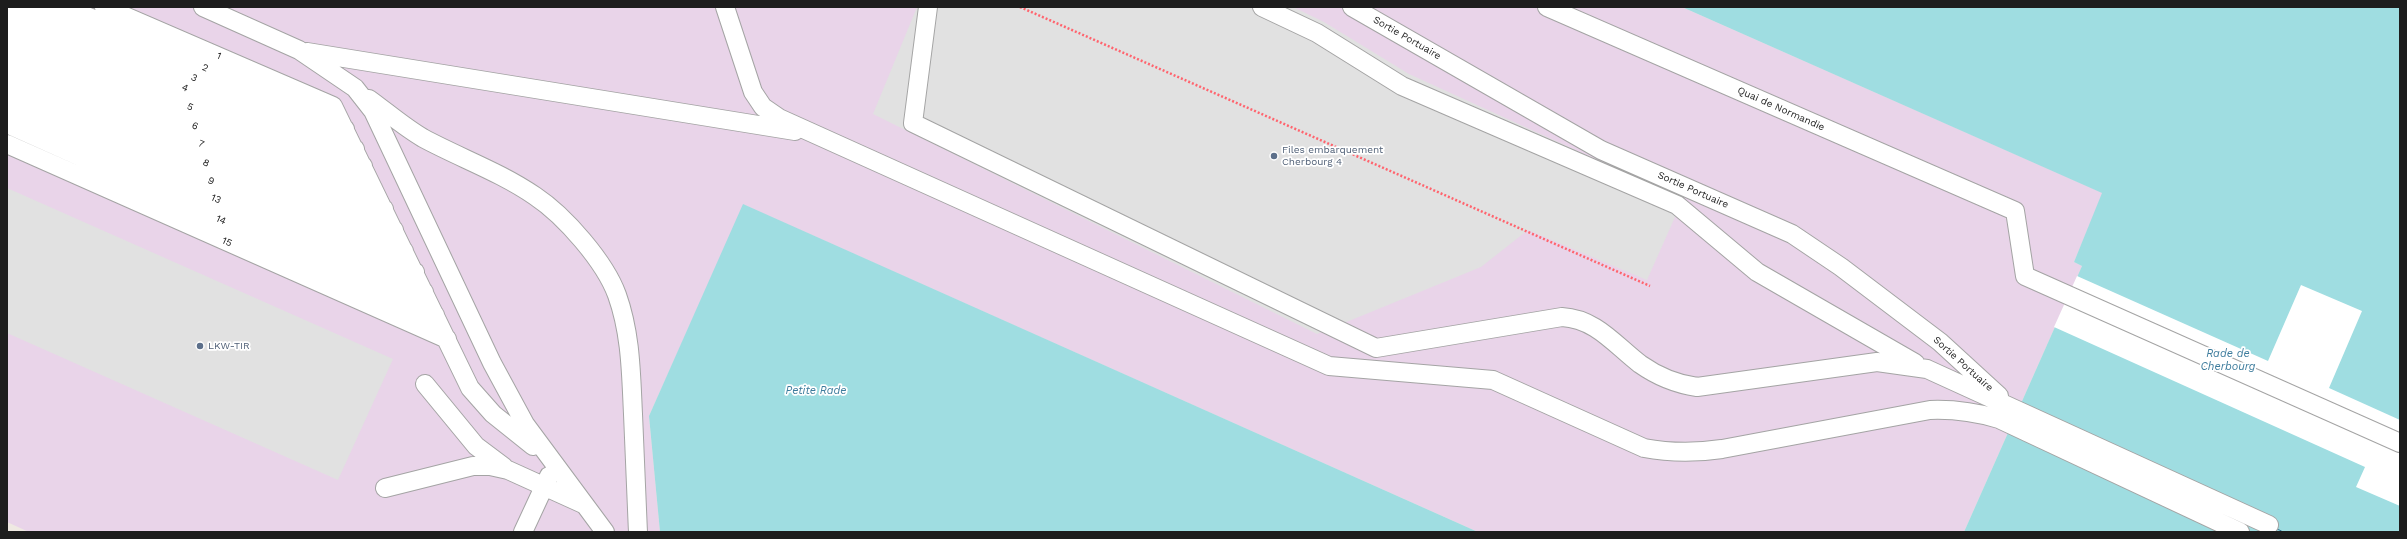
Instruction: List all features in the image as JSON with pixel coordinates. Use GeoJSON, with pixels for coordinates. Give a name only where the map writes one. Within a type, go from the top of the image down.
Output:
{"type":"FeatureCollection","features":[{"type":"Feature","properties":{"kind":"lane","name":"3"},"geometry":{"type":"LineString","coordinates":[[33,7],[355,149]]}},
{"type":"Feature","properties":{"kind":"lane","name":"2"},"geometry":{"type":"LineString","coordinates":[[66,7],[345,129]]}},
{"type":"Feature","properties":{"kind":"lane","name":"1"},"geometry":{"type":"LineString","coordinates":[[104,7],[333,106],[345,129]]}},
{"type":"Feature","properties":{"kind":"lane"},"geometry":{"type":"LineString","coordinates":[[203,7],[299,50],[355,88],[409,128],[442,147],[506,178],[537,197],[562,218],[586,244],[616,294],[625,323],[630,358],[638,532]]}},
{"type":"Feature","properties":{"kind":"lane"},"geometry":{"type":"LineString","coordinates":[[725,7],[754,92],[763,107],[779,118],[1329,366],[1493,380],[1644,448],[1668,452],[1695,453],[1722,449],[1930,410],[1953,409],[1976,412],[1999,419],[2240,532]]}},
{"type":"Feature","properties":{"kind":"lane"},"geometry":{"type":"LineString","coordinates":[[928,7],[913,123],[1376,348],[1562,317],[1587,322],[1601,330],[1650,370],[1668,380],[1697,387],[1877,362],[1927,369]]}},
{"type":"Feature","properties":{"kind":"lane"},"geometry":{"type":"LineString","coordinates":[[1262,7],[1317,33],[1402,86],[1677,205],[1756,272],[1927,369],[2269,525]]}},
{"type":"Feature","properties":{"kind":"lane","name":"Sortie Portuaire"},"geometry":{"type":"LineString","coordinates":[[1352,7],[1601,150],[1792,234],[1841,267],[1940,342],[2010,406]]}},
{"type":"Feature","properties":{"kind":"lane","name":"Quai de Normandie"},"geometry":{"type":"LineString","coordinates":[[1547,7],[2015,211],[2025,276],[2400,443]]}},
{"type":"Feature","properties":{"kind":"lane","name":"4"},"geometry":{"type":"LineString","coordinates":[[7,10],[363,166]]}},
{"type":"Feature","properties":{"kind":"lane","name":"5"},"geometry":{"type":"LineString","coordinates":[[7,26],[373,188]]}},
{"type":"Feature","properties":{"kind":"lane","name":"6"},"geometry":{"type":"LineString","coordinates":[[7,42],[384,209]]}},
{"type":"Feature","properties":{"kind":"lane"},"geometry":{"type":"LineString","coordinates":[[299,50],[816,135]]}},
{"type":"Feature","properties":{"kind":"lane","name":"7"},"geometry":{"type":"LineString","coordinates":[[7,58],[394,230]]}},
{"type":"Feature","properties":{"kind":"lane","name":"8"},"geometry":{"type":"LineString","coordinates":[[7,75],[404,251]]}},
{"type":"Feature","properties":{"kind":"lane"},"geometry":{"type":"LineString","coordinates":[[355,88],[373,111],[492,363],[525,424],[605,532]]}},
{"type":"Feature","properties":{"kind":"lane","name":"9"},"geometry":{"type":"LineString","coordinates":[[7,90],[415,272]]}},
{"type":"Feature","properties":{"kind":"lane","name":"13"},"geometry":{"type":"LineString","coordinates":[[7,106],[424,292]]}},
{"type":"Feature","properties":{"kind":"lane","name":"14"},"geometry":{"type":"LineString","coordinates":[[7,124],[436,315]]}},
{"type":"Feature","properties":{"kind":"lane"},"geometry":{"type":"LineString","coordinates":[[345,129],[470,388],[501,421],[555,463]]}},
{"type":"Feature","properties":{"kind":"lane","name":"15"},"geometry":{"type":"LineString","coordinates":[[7,144],[447,339]]}},
{"type":"Feature","properties":{"kind":"lane"},"geometry":{"type":"LineString","coordinates":[[425,384],[476,446],[508,470]]}},
{"type":"Feature","properties":{"kind":"lane"},"geometry":{"type":"LineString","coordinates":[[523,532],[555,463]]}},
{"type":"Feature","properties":{"kind":"lane"},"geometry":{"type":"LineString","coordinates":[[385,488],[473,466],[490,466],[508,470],[585,505]]}},
{"type":"Feature","properties":{"kind":"path"},"geometry":{"type":"LineString","coordinates":[[1020,7],[1650,286]]}},
{"type":"Feature","properties":{"kind":"shaded area"},"geometry":{"type":"Polygon","coordinates":[[[7,7],[1682,7],[2103,193],[2074,262],[2082,266],[1964,532],[1478,532],[744,205],[649,416],[660,532],[29,532],[7,522],[7,7]]]}},
{"type":"Feature","properties":{"kind":"shaded area","name":"Files embarquement Cherbourg 4"},"geometry":{"type":"Polygon","coordinates":[[[917,7],[1293,7],[1324,22],[1409,74],[1683,199],[1647,280],[1528,230],[1481,267],[1317,334],[873,114],[917,7]]]}},
{"type":"Feature","properties":{"kind":"shaded area","name":"LKW-TIR"},"geometry":{"type":"Polygon","coordinates":[[[7,188],[393,359],[338,480],[7,333],[7,188]]]}},
{"type":"Feature","properties":{"kind":"water","name":"Rade de Cherbourg"},"geometry":{"type":"Polygon","coordinates":[[[1682,7],[2400,7],[2400,532],[1964,532],[2082,266],[2074,262],[2102,193],[1682,7]]]}},
{"type":"Feature","properties":{"kind":"water","name":"Petite Rade"},"geometry":{"type":"Polygon","coordinates":[[[743,204],[1478,532],[660,532],[649,416],[743,204]]]}},
{"type":"Feature","properties":{"kind":"pier"},"geometry":{"type":"Polygon","coordinates":[[[2077,276],[2268,361],[2301,285],[2362,311],[2329,388],[2400,420],[2400,506],[2356,487],[2365,467],[2054,327],[2077,276]]]}},
{"type":"Feature","properties":{"kind":"ferry route"},"geometry":{"type":"LineString","coordinates":[[2277,529],[2284,532]]}},
{"type":"Feature","properties":{"kind":"place","name":"Files embarquement Cherbourg 4"},"geometry":{"type":"Point","coordinates":[1274,156]}},
{"type":"Feature","properties":{"kind":"place","name":"LKW-TIR"},"geometry":{"type":"Point","coordinates":[200,346]}}]}
